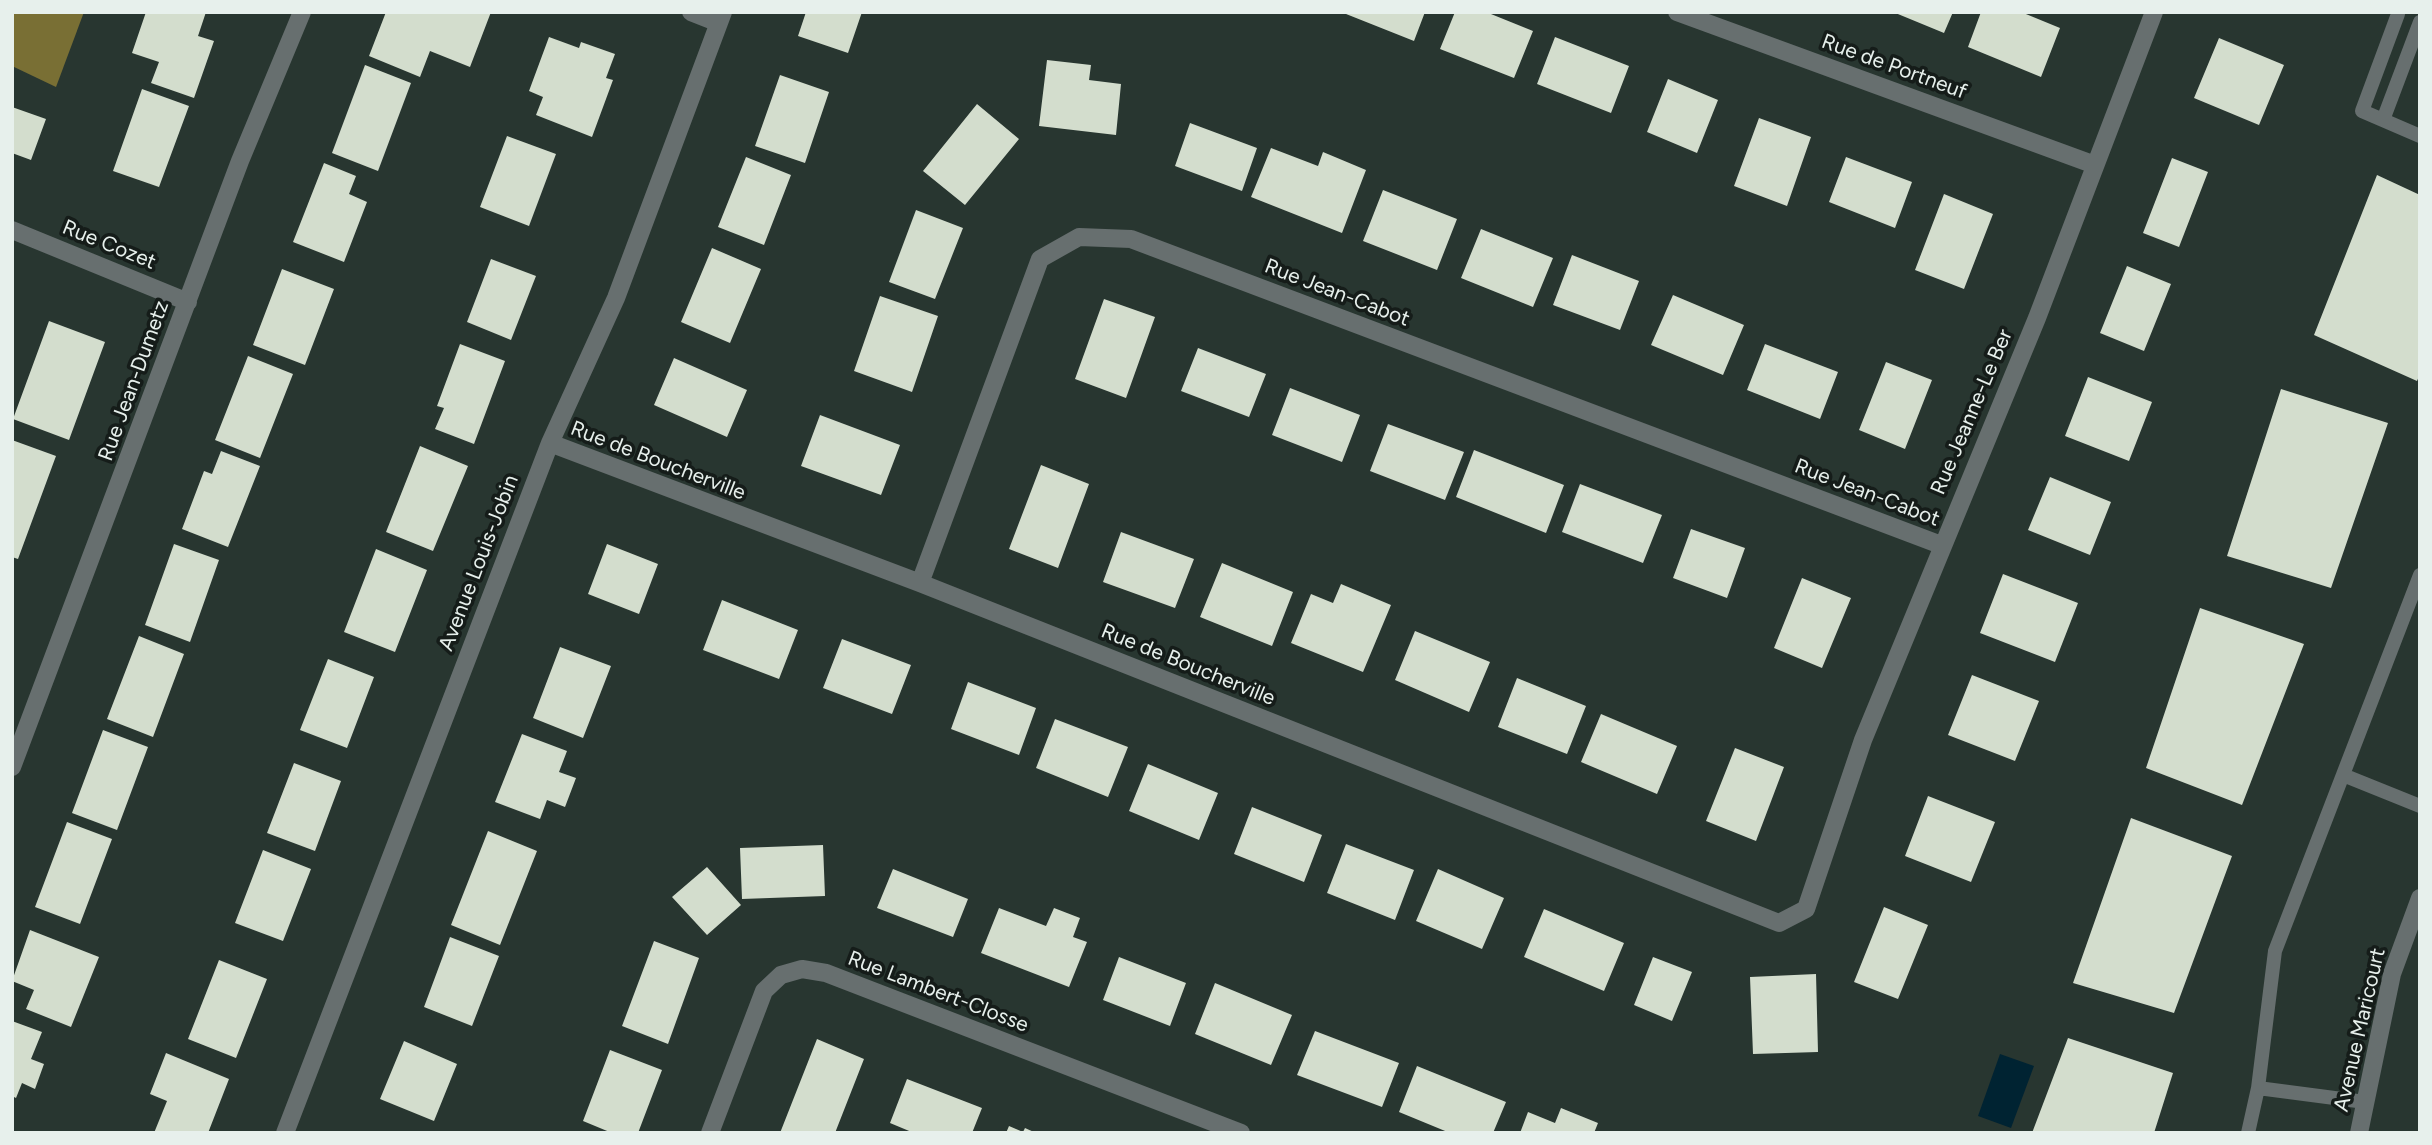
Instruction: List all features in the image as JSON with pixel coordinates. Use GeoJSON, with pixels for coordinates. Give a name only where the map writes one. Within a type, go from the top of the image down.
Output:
{"type":"FeatureCollection","features":[{"type":"Feature","properties":{"kind":"street","name":"Rue Jean-Dumetz"},"geometry":{"type":"LineString","coordinates":[[12,767],[240,161],[302,12]]}},
{"type":"Feature","properties":{"kind":"street"},"geometry":{"type":"LineString","coordinates":[[691,12],[721,18]]}},
{"type":"Feature","properties":{"kind":"street","name":"Rue de Portneuf"},"geometry":{"type":"LineString","coordinates":[[1677,12],[2095,165]]}},
{"type":"Feature","properties":{"kind":"street","name":"Rue Jeanne-Le Ber"},"geometry":{"type":"LineString","coordinates":[[1805,909],[1863,740],[1941,545],[2037,318],[2154,12]]}},
{"type":"Feature","properties":{"kind":"street","name":"Avenue Louis-Jobin"},"geometry":{"type":"LineString","coordinates":[[285,1133],[550,443],[615,298],[721,18]]}},
{"type":"Feature","properties":{"kind":"street","name":"Rue Cozet"},"geometry":{"type":"LineString","coordinates":[[12,230],[188,302]]}},
{"type":"Feature","properties":{"kind":"street","name":"Rue Jean-Cabot"},"geometry":{"type":"LineString","coordinates":[[920,583],[1040,259],[1079,237],[1131,239],[1941,545]]}},
{"type":"Feature","properties":{"kind":"street","name":"Rue de Boucherville"},"geometry":{"type":"LineString","coordinates":[[550,443],[920,583],[1779,923],[1805,909]]}},
{"type":"Feature","properties":{"kind":"street","name":"Avenue Maricourt"},"geometry":{"type":"LineString","coordinates":[[2359,1133],[2392,974],[2420,898]]}},
{"type":"Feature","properties":{"kind":"street","name":"Rue Lambert-Closse"},"geometry":{"type":"LineString","coordinates":[[710,1133],[764,991],[781,975],[802,969],[826,973],[1241,1133]]}},
{"type":"Feature","properties":{"kind":"lane"},"geometry":{"type":"LineString","coordinates":[[2398,14],[2362,111],[2420,136]]}},
{"type":"Feature","properties":{"kind":"lane"},"geometry":{"type":"LineString","coordinates":[[2382,120],[2420,22]]}},
{"type":"Feature","properties":{"kind":"lane"},"geometry":{"type":"LineString","coordinates":[[2248,1133],[2258,1088],[2275,951],[2420,575]]}},
{"type":"Feature","properties":{"kind":"lane"},"geometry":{"type":"LineString","coordinates":[[2343,775],[2420,806]]}},
{"type":"Feature","properties":{"kind":"lane"},"geometry":{"type":"LineString","coordinates":[[2258,1088],[2365,1102]]}},
{"type":"Feature","properties":{"kind":"shaded area"},"geometry":{"type":"Polygon","coordinates":[[[12,12],[84,12],[56,87],[12,66],[12,12]]]}},
{"type":"Feature","properties":{"kind":"water"},"geometry":{"type":"Polygon","coordinates":[[[2000,1054],[2034,1066],[2011,1128],[1978,1116],[2000,1054]]]}},
{"type":"Feature","properties":{"kind":"building"},"geometry":{"type":"Polygon","coordinates":[[[146,12],[206,12],[198,36],[214,41],[194,98],[151,83],[159,62],[132,53],[146,12]]]}},
{"type":"Feature","properties":{"kind":"building"},"geometry":{"type":"Polygon","coordinates":[[[386,12],[491,12],[470,67],[430,51],[420,77],[369,56],[386,12]]]}},
{"type":"Feature","properties":{"kind":"building"},"geometry":{"type":"Polygon","coordinates":[[[806,12],[862,12],[848,53],[798,36],[806,12]]]}},
{"type":"Feature","properties":{"kind":"building"},"geometry":{"type":"Polygon","coordinates":[[[1341,12],[1425,12],[1414,41],[1341,12]]]}},
{"type":"Feature","properties":{"kind":"building"},"geometry":{"type":"Polygon","coordinates":[[[1455,12],[1486,12],[1533,31],[1514,78],[1440,49],[1455,12]]]}},
{"type":"Feature","properties":{"kind":"building"},"geometry":{"type":"Polygon","coordinates":[[[1893,12],[1953,12],[1944,33],[1893,12]]]}},
{"type":"Feature","properties":{"kind":"building"},"geometry":{"type":"Polygon","coordinates":[[[1981,12],[2021,12],[2060,28],[2041,77],[1968,47],[1981,12]]]}},
{"type":"Feature","properties":{"kind":"building"},"geometry":{"type":"Polygon","coordinates":[[[549,37],[579,48],[581,42],[615,54],[606,78],[613,80],[592,137],[536,115],[543,97],[529,91],[549,37]]]}},
{"type":"Feature","properties":{"kind":"building"},"geometry":{"type":"Polygon","coordinates":[[[1555,37],[1629,66],[1611,113],[1537,84],[1555,37]]]}},
{"type":"Feature","properties":{"kind":"building"},"geometry":{"type":"Polygon","coordinates":[[[2219,38],[2284,65],[2259,125],[2194,98],[2219,38]]]}},
{"type":"Feature","properties":{"kind":"building"},"geometry":{"type":"Polygon","coordinates":[[[1047,60],[1091,65],[1089,80],[1121,84],[1116,135],[1039,126],[1047,60]]]}},
{"type":"Feature","properties":{"kind":"building"},"geometry":{"type":"Polygon","coordinates":[[[365,65],[411,83],[378,171],[332,153],[365,65]]]}},
{"type":"Feature","properties":{"kind":"building"},"geometry":{"type":"Polygon","coordinates":[[[780,75],[829,92],[805,163],[755,146],[780,75]]]}},
{"type":"Feature","properties":{"kind":"building"},"geometry":{"type":"Polygon","coordinates":[[[1668,79],[1718,100],[1697,153],[1647,132],[1668,79]]]}},
{"type":"Feature","properties":{"kind":"building"},"geometry":{"type":"Polygon","coordinates":[[[142,89],[189,106],[159,187],[113,171],[142,89]]]}},
{"type":"Feature","properties":{"kind":"building"},"geometry":{"type":"Polygon","coordinates":[[[977,104],[1019,139],[965,205],[923,171],[977,104]]]}},
{"type":"Feature","properties":{"kind":"building"},"geometry":{"type":"Polygon","coordinates":[[[12,107],[46,119],[31,160],[12,153],[12,107]]]}},
{"type":"Feature","properties":{"kind":"building"},"geometry":{"type":"Polygon","coordinates":[[[1759,118],[1811,137],[1787,206],[1734,186],[1759,118]]]}},
{"type":"Feature","properties":{"kind":"building"},"geometry":{"type":"Polygon","coordinates":[[[1190,123],[1257,148],[1242,191],[1175,166],[1190,123]]]}},
{"type":"Feature","properties":{"kind":"building"},"geometry":{"type":"Polygon","coordinates":[[[507,136],[556,154],[529,226],[480,207],[507,136]]]}},
{"type":"Feature","properties":{"kind":"building"},"geometry":{"type":"Polygon","coordinates":[[[1271,148],[1318,166],[1323,152],[1366,170],[1342,233],[1251,197],[1271,148]]]}},
{"type":"Feature","properties":{"kind":"building"},"geometry":{"type":"Polygon","coordinates":[[[746,157],[791,175],[764,245],[718,227],[746,157]]]}},
{"type":"Feature","properties":{"kind":"building"},"geometry":{"type":"Polygon","coordinates":[[[1846,157],[1912,182],[1895,228],[1829,202],[1846,157]]]}},
{"type":"Feature","properties":{"kind":"building"},"geometry":{"type":"Polygon","coordinates":[[[2172,158],[2208,172],[2179,247],[2143,233],[2172,158]]]}},
{"type":"Feature","properties":{"kind":"building"},"geometry":{"type":"Polygon","coordinates":[[[324,163],[356,176],[349,194],[367,202],[344,262],[293,242],[324,163]]]}},
{"type":"Feature","properties":{"kind":"building"},"geometry":{"type":"Polygon","coordinates":[[[2377,175],[2420,195],[2420,374],[2417,381],[2314,335],[2377,175]]]}},
{"type":"Feature","properties":{"kind":"building"},"geometry":{"type":"Polygon","coordinates":[[[1383,190],[1457,219],[1437,270],[1363,241],[1383,190]]]}},
{"type":"Feature","properties":{"kind":"building"},"geometry":{"type":"Polygon","coordinates":[[[1944,194],[1993,214],[1964,289],[1915,270],[1944,194]]]}},
{"type":"Feature","properties":{"kind":"building"},"geometry":{"type":"Polygon","coordinates":[[[916,210],[963,228],[935,299],[889,282],[916,210]]]}},
{"type":"Feature","properties":{"kind":"building"},"geometry":{"type":"Polygon","coordinates":[[[1481,229],[1553,258],[1533,307],[1461,278],[1481,229]]]}},
{"type":"Feature","properties":{"kind":"building"},"geometry":{"type":"Polygon","coordinates":[[[712,248],[761,269],[730,343],[681,322],[712,248]]]}},
{"type":"Feature","properties":{"kind":"building"},"geometry":{"type":"Polygon","coordinates":[[[1572,255],[1639,281],[1620,330],[1553,305],[1572,255]]]}},
{"type":"Feature","properties":{"kind":"building"},"geometry":{"type":"Polygon","coordinates":[[[491,259],[536,276],[511,340],[467,322],[491,259]]]}},
{"type":"Feature","properties":{"kind":"building"},"geometry":{"type":"Polygon","coordinates":[[[2127,266],[2171,284],[2144,351],[2100,333],[2127,266]]]}},
{"type":"Feature","properties":{"kind":"building"},"geometry":{"type":"Polygon","coordinates":[[[282,269],[334,289],[305,365],[253,345],[282,269]]]}},
{"type":"Feature","properties":{"kind":"building"},"geometry":{"type":"Polygon","coordinates":[[[1673,295],[1744,325],[1723,375],[1651,345],[1673,295]]]}},
{"type":"Feature","properties":{"kind":"building"},"geometry":{"type":"Polygon","coordinates":[[[880,296],[938,316],[912,392],[854,371],[880,296]]]}},
{"type":"Feature","properties":{"kind":"building"},"geometry":{"type":"Polygon","coordinates":[[[1104,299],[1155,317],[1126,398],[1075,379],[1104,299]]]}},
{"type":"Feature","properties":{"kind":"building"},"geometry":{"type":"Polygon","coordinates":[[[49,321],[105,342],[69,440],[13,419],[49,321]]]}},
{"type":"Feature","properties":{"kind":"building"},"geometry":{"type":"Polygon","coordinates":[[[460,344],[505,361],[474,444],[435,429],[444,408],[437,406],[460,344]]]}},
{"type":"Feature","properties":{"kind":"building"},"geometry":{"type":"Polygon","coordinates":[[[1765,344],[1838,372],[1820,419],[1747,390],[1765,344]]]}},
{"type":"Feature","properties":{"kind":"building"},"geometry":{"type":"Polygon","coordinates":[[[1198,348],[1266,374],[1249,417],[1181,391],[1198,348]]]}},
{"type":"Feature","properties":{"kind":"building"},"geometry":{"type":"Polygon","coordinates":[[[248,356],[293,374],[260,458],[215,440],[248,356]]]}},
{"type":"Feature","properties":{"kind":"building"},"geometry":{"type":"Polygon","coordinates":[[[674,358],[747,390],[727,437],[654,405],[674,358]]]}},
{"type":"Feature","properties":{"kind":"building"},"geometry":{"type":"Polygon","coordinates":[[[1886,362],[1932,380],[1905,449],[1859,430],[1886,362]]]}},
{"type":"Feature","properties":{"kind":"building"},"geometry":{"type":"Polygon","coordinates":[[[2088,377],[2152,402],[2129,461],[2065,436],[2088,377]]]}},
{"type":"Feature","properties":{"kind":"building"},"geometry":{"type":"Polygon","coordinates":[[[1290,388],[1360,415],[1342,462],[1272,435],[1290,388]]]}},
{"type":"Feature","properties":{"kind":"building"},"geometry":{"type":"Polygon","coordinates":[[[2281,389],[2388,423],[2331,588],[2227,556],[2281,389]]]}},
{"type":"Feature","properties":{"kind":"building"},"geometry":{"type":"Polygon","coordinates":[[[820,415],[900,445],[881,495],[801,466],[820,415]]]}},
{"type":"Feature","properties":{"kind":"building"},"geometry":{"type":"Polygon","coordinates":[[[1388,424],[1464,452],[1445,500],[1370,471],[1388,424]]]}},
{"type":"Feature","properties":{"kind":"building"},"geometry":{"type":"Polygon","coordinates":[[[12,440],[56,456],[18,559],[12,557],[12,440]]]}},
{"type":"Feature","properties":{"kind":"building"},"geometry":{"type":"Polygon","coordinates":[[[420,446],[468,466],[433,551],[386,532],[420,446]]]}},
{"type":"Feature","properties":{"kind":"building"},"geometry":{"type":"Polygon","coordinates":[[[1474,450],[1564,485],[1546,533],[1456,497],[1474,450]]]}},
{"type":"Feature","properties":{"kind":"building"},"geometry":{"type":"Polygon","coordinates":[[[221,451],[260,466],[228,547],[182,529],[204,471],[212,474],[221,451]]]}},
{"type":"Feature","properties":{"kind":"building"},"geometry":{"type":"Polygon","coordinates":[[[1041,465],[1089,484],[1058,568],[1009,549],[1041,465]]]}},
{"type":"Feature","properties":{"kind":"building"},"geometry":{"type":"Polygon","coordinates":[[[2050,477],[2111,502],[2090,555],[2028,530],[2050,477]]]}},
{"type":"Feature","properties":{"kind":"building"},"geometry":{"type":"Polygon","coordinates":[[[1580,484],[1662,515],[1643,563],[1562,532],[1580,484]]]}},
{"type":"Feature","properties":{"kind":"building"},"geometry":{"type":"Polygon","coordinates":[[[1691,529],[1745,548],[1727,598],[1673,578],[1691,529]]]}},
{"type":"Feature","properties":{"kind":"building"},"geometry":{"type":"Polygon","coordinates":[[[1121,532],[1194,559],[1175,608],[1103,582],[1121,532]]]}},
{"type":"Feature","properties":{"kind":"building"},"geometry":{"type":"Polygon","coordinates":[[[174,544],[219,560],[190,642],[145,625],[174,544]]]}},
{"type":"Feature","properties":{"kind":"building"},"geometry":{"type":"Polygon","coordinates":[[[607,544],[658,564],[639,614],[588,594],[607,544]]]}},
{"type":"Feature","properties":{"kind":"building"},"geometry":{"type":"Polygon","coordinates":[[[376,549],[427,570],[395,652],[344,632],[376,549]]]}},
{"type":"Feature","properties":{"kind":"building"},"geometry":{"type":"Polygon","coordinates":[[[1222,563],[1293,592],[1272,646],[1200,617],[1222,563]]]}},
{"type":"Feature","properties":{"kind":"building"},"geometry":{"type":"Polygon","coordinates":[[[2003,574],[2078,603],[2055,662],[1980,633],[2003,574]]]}},
{"type":"Feature","properties":{"kind":"building"},"geometry":{"type":"Polygon","coordinates":[[[1802,578],[1851,598],[1822,668],[1774,648],[1802,578]]]}},
{"type":"Feature","properties":{"kind":"building"},"geometry":{"type":"Polygon","coordinates":[[[1341,584],[1391,605],[1363,672],[1291,643],[1311,594],[1333,603],[1341,584]]]}},
{"type":"Feature","properties":{"kind":"building"},"geometry":{"type":"Polygon","coordinates":[[[722,600],[798,630],[779,679],[703,650],[722,600]]]}},
{"type":"Feature","properties":{"kind":"building"},"geometry":{"type":"Polygon","coordinates":[[[2200,608],[2304,644],[2242,805],[2146,768],[2200,608]]]}},
{"type":"Feature","properties":{"kind":"building"},"geometry":{"type":"Polygon","coordinates":[[[1415,631],[1490,662],[1469,712],[1395,680],[1415,631]]]}},
{"type":"Feature","properties":{"kind":"building"},"geometry":{"type":"Polygon","coordinates":[[[139,636],[184,654],[153,737],[107,719],[139,636]]]}},
{"type":"Feature","properties":{"kind":"building"},"geometry":{"type":"Polygon","coordinates":[[[842,639],[911,665],[892,714],[823,688],[842,639]]]}},
{"type":"Feature","properties":{"kind":"building"},"geometry":{"type":"Polygon","coordinates":[[[560,647],[611,666],[583,738],[533,718],[560,647]]]}},
{"type":"Feature","properties":{"kind":"building"},"geometry":{"type":"Polygon","coordinates":[[[328,659],[374,677],[347,748],[300,730],[328,659]]]}},
{"type":"Feature","properties":{"kind":"building"},"geometry":{"type":"Polygon","coordinates":[[[1972,675],[2039,701],[2015,761],[1948,735],[1972,675]]]}},
{"type":"Feature","properties":{"kind":"building"},"geometry":{"type":"Polygon","coordinates":[[[1517,678],[1586,706],[1567,754],[1498,727],[1517,678]]]}},
{"type":"Feature","properties":{"kind":"building"},"geometry":{"type":"Polygon","coordinates":[[[968,682],[1036,708],[1019,755],[951,729],[968,682]]]}},
{"type":"Feature","properties":{"kind":"building"},"geometry":{"type":"Polygon","coordinates":[[[1601,714],[1677,746],[1657,794],[1581,762],[1601,714]]]}},
{"type":"Feature","properties":{"kind":"building"},"geometry":{"type":"Polygon","coordinates":[[[1055,719],[1128,747],[1108,797],[1036,768],[1055,719]]]}},
{"type":"Feature","properties":{"kind":"building"},"geometry":{"type":"Polygon","coordinates":[[[103,730],[148,747],[117,830],[72,813],[103,730]]]}},
{"type":"Feature","properties":{"kind":"building"},"geometry":{"type":"Polygon","coordinates":[[[522,734],[567,751],[559,772],[576,778],[565,807],[547,800],[540,819],[495,802],[522,734]]]}},
{"type":"Feature","properties":{"kind":"building"},"geometry":{"type":"Polygon","coordinates":[[[1735,748],[1784,767],[1756,841],[1706,821],[1735,748]]]}},
{"type":"Feature","properties":{"kind":"building"},"geometry":{"type":"Polygon","coordinates":[[[294,763],[341,781],[315,851],[267,833],[294,763]]]}},
{"type":"Feature","properties":{"kind":"building"},"geometry":{"type":"Polygon","coordinates":[[[1148,764],[1218,793],[1199,840],[1129,811],[1148,764]]]}},
{"type":"Feature","properties":{"kind":"building"},"geometry":{"type":"Polygon","coordinates":[[[1928,796],[1995,822],[1971,882],[1905,856],[1928,796]]]}},
{"type":"Feature","properties":{"kind":"building"},"geometry":{"type":"Polygon","coordinates":[[[1252,807],[1322,835],[1304,882],[1234,854],[1252,807]]]}},
{"type":"Feature","properties":{"kind":"building"},"geometry":{"type":"Polygon","coordinates":[[[2131,818],[2232,856],[2174,1013],[2073,983],[2131,818]]]}},
{"type":"Feature","properties":{"kind":"building"},"geometry":{"type":"Polygon","coordinates":[[[67,822],[112,839],[80,924],[35,907],[67,822]]]}},
{"type":"Feature","properties":{"kind":"building"},"geometry":{"type":"Polygon","coordinates":[[[488,831],[537,851],[500,945],[451,925],[488,831]]]}},
{"type":"Feature","properties":{"kind":"building"},"geometry":{"type":"Polygon","coordinates":[[[1346,844],[1414,870],[1395,920],[1327,893],[1346,844]]]}},
{"type":"Feature","properties":{"kind":"building"},"geometry":{"type":"Polygon","coordinates":[[[823,845],[825,896],[742,899],[740,848],[823,845]]]}},
{"type":"Feature","properties":{"kind":"building"},"geometry":{"type":"Polygon","coordinates":[[[263,850],[311,869],[283,941],[235,923],[263,850]]]}},
{"type":"Feature","properties":{"kind":"building"},"geometry":{"type":"Polygon","coordinates":[[[707,867],[741,905],[707,935],[672,897],[707,867]]]}},
{"type":"Feature","properties":{"kind":"building"},"geometry":{"type":"Polygon","coordinates":[[[893,869],[968,899],[953,937],[877,908],[893,869]]]}},
{"type":"Feature","properties":{"kind":"building"},"geometry":{"type":"Polygon","coordinates":[[[1438,869],[1504,898],[1482,949],[1416,921],[1438,869]]]}},
{"type":"Feature","properties":{"kind":"building"},"geometry":{"type":"Polygon","coordinates":[[[1884,907],[1928,925],[1898,999],[1854,982],[1884,907]]]}},
{"type":"Feature","properties":{"kind":"building"},"geometry":{"type":"Polygon","coordinates":[[[999,908],[1046,926],[1054,908],[1080,918],[1073,937],[1087,942],[1069,987],[981,953],[999,908]]]}},
{"type":"Feature","properties":{"kind":"building"},"geometry":{"type":"Polygon","coordinates":[[[1544,909],[1624,943],[1604,991],[1524,957],[1544,909]]]}},
{"type":"Feature","properties":{"kind":"building"},"geometry":{"type":"Polygon","coordinates":[[[30,930],[99,957],[71,1027],[26,1009],[34,990],[12,981],[30,930]]]}},
{"type":"Feature","properties":{"kind":"building"},"geometry":{"type":"Polygon","coordinates":[[[450,937],[499,956],[472,1026],[424,1007],[450,937]]]}},
{"type":"Feature","properties":{"kind":"building"},"geometry":{"type":"Polygon","coordinates":[[[654,941],[699,958],[668,1044],[622,1026],[654,941]]]}},
{"type":"Feature","properties":{"kind":"building"},"geometry":{"type":"Polygon","coordinates":[[[1119,957],[1186,983],[1170,1026],[1103,1000],[1119,957]]]}},
{"type":"Feature","properties":{"kind":"building"},"geometry":{"type":"Polygon","coordinates":[[[1653,957],[1692,972],[1672,1021],[1634,1005],[1653,957]]]}},
{"type":"Feature","properties":{"kind":"building"},"geometry":{"type":"Polygon","coordinates":[[[219,960],[267,979],[236,1058],[188,1039],[219,960]]]}},
{"type":"Feature","properties":{"kind":"building"},"geometry":{"type":"Polygon","coordinates":[[[1816,974],[1818,1052],[1753,1054],[1750,977],[1816,974]]]}},
{"type":"Feature","properties":{"kind":"building"},"geometry":{"type":"Polygon","coordinates":[[[1215,983],[1292,1015],[1271,1065],[1195,1034],[1215,983]]]}},
{"type":"Feature","properties":{"kind":"building"},"geometry":{"type":"Polygon","coordinates":[[[12,1021],[42,1032],[31,1059],[44,1064],[35,1089],[22,1083],[16,1098],[12,1096],[12,1021]]]}},
{"type":"Feature","properties":{"kind":"building"},"geometry":{"type":"Polygon","coordinates":[[[1315,1031],[1399,1063],[1382,1107],[1297,1075],[1315,1031]]]}},
{"type":"Feature","properties":{"kind":"building"},"geometry":{"type":"Polygon","coordinates":[[[2068,1038],[2173,1073],[2154,1133],[2032,1133],[2068,1038]]]}},
{"type":"Feature","properties":{"kind":"building"},"geometry":{"type":"Polygon","coordinates":[[[817,1039],[864,1059],[835,1133],[780,1133],[817,1039]]]}},
{"type":"Feature","properties":{"kind":"building"},"geometry":{"type":"Polygon","coordinates":[[[404,1041],[457,1064],[434,1121],[380,1099],[404,1041]]]}},
{"type":"Feature","properties":{"kind":"building"},"geometry":{"type":"Polygon","coordinates":[[[610,1050],[662,1070],[638,1133],[612,1133],[583,1121],[610,1050]]]}},
{"type":"Feature","properties":{"kind":"building"},"geometry":{"type":"Polygon","coordinates":[[[166,1053],[229,1079],[208,1133],[154,1133],[167,1101],[150,1094],[166,1053]]]}},
{"type":"Feature","properties":{"kind":"building"},"geometry":{"type":"Polygon","coordinates":[[[1417,1066],[1506,1102],[1493,1133],[1450,1133],[1399,1112],[1417,1066]]]}},
{"type":"Feature","properties":{"kind":"building"},"geometry":{"type":"Polygon","coordinates":[[[907,1079],[982,1108],[972,1133],[914,1133],[890,1123],[907,1079]]]}},
{"type":"Feature","properties":{"kind":"building"},"geometry":{"type":"Polygon","coordinates":[[[1561,1108],[1598,1123],[1594,1133],[1520,1133],[1528,1112],[1555,1123],[1561,1108]]]}},
{"type":"Feature","properties":{"kind":"building"},"geometry":{"type":"Polygon","coordinates":[[[1009,1126],[1023,1132],[1025,1128],[1036,1133],[1006,1133],[1009,1126]]]}}]}
